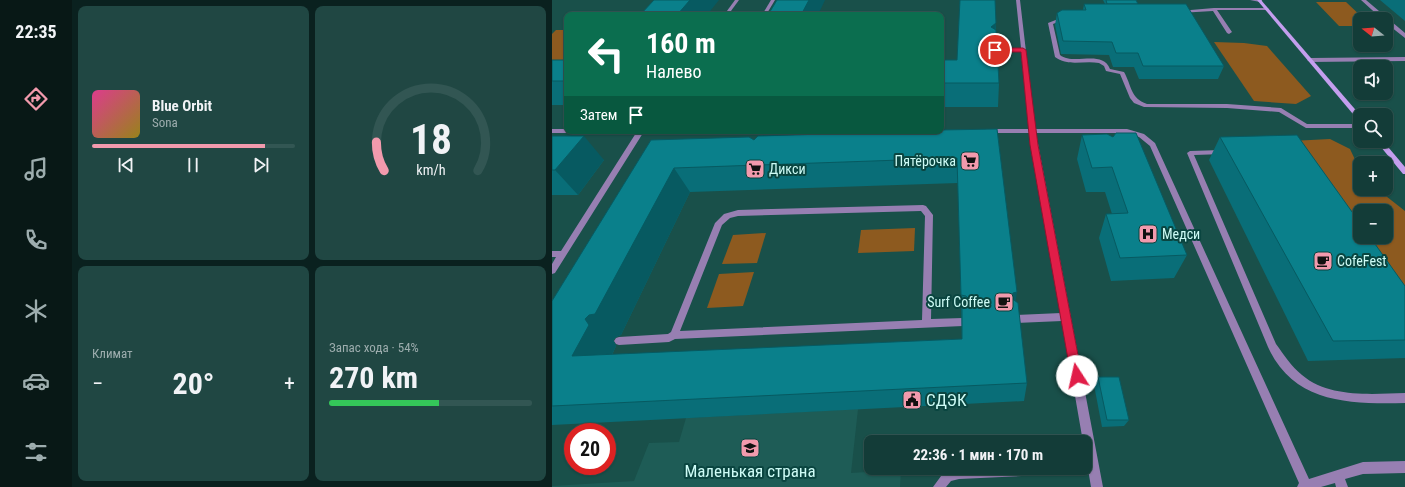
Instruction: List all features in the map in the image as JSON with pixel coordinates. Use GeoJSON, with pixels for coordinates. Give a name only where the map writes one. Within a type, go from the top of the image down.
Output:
{"type":"FeatureCollection","features":[{"type":"Feature","properties":{"kind":"main road"},"geometry":{"type":"LineString","coordinates":[[1260,0],[1353,111]]}},
{"type":"Feature","properties":{"kind":"main road"},"geometry":{"type":"LineString","coordinates":[[1384,148],[1405,172]]}},
{"type":"Feature","properties":{"kind":"lane"},"geometry":{"type":"LineString","coordinates":[[728,12],[737,0]]}},
{"type":"Feature","properties":{"kind":"lane"},"geometry":{"type":"LineString","coordinates":[[766,12],[774,0]]}},
{"type":"Feature","properties":{"kind":"lane"},"geometry":{"type":"LineString","coordinates":[[1018,0],[1032,131],[1066,317],[1084,435]]}},
{"type":"Feature","properties":{"kind":"lane"},"geometry":{"type":"LineString","coordinates":[[1252,0],[1260,0]]}},
{"type":"Feature","properties":{"kind":"lane"},"geometry":{"type":"LineString","coordinates":[[1363,0],[1377,12]]}},
{"type":"Feature","properties":{"kind":"lane"},"geometry":{"type":"LineString","coordinates":[[1174,13],[1214,10],[1267,10]]}},
{"type":"Feature","properties":{"kind":"lane"},"geometry":{"type":"LineString","coordinates":[[1214,10],[1229,32]]}},
{"type":"Feature","properties":{"kind":"lane"},"geometry":{"type":"LineString","coordinates":[[1074,15],[1050,23],[1056,56],[1063,61],[1099,62],[1105,64],[1108,70],[1122,73],[1132,98],[1141,104],[1156,106],[1232,106],[1281,110],[1306,126],[1353,126]]}},
{"type":"Feature","properties":{"kind":"lane"},"geometry":{"type":"LineString","coordinates":[[1393,26],[1405,36]]}},
{"type":"Feature","properties":{"kind":"lane"},"geometry":{"type":"LineString","coordinates":[[995,50],[1023,50]]}},
{"type":"Feature","properties":{"kind":"lane"},"geometry":{"type":"LineString","coordinates":[[1310,60],[1405,59]]}},
{"type":"Feature","properties":{"kind":"lane"},"geometry":{"type":"LineString","coordinates":[[552,131],[564,131]]}},
{"type":"Feature","properties":{"kind":"lane"},"geometry":{"type":"LineString","coordinates":[[982,131],[1032,131],[1097,134],[1127,131],[1138,133],[1146,137],[1153,145],[1307,487]]}},
{"type":"Feature","properties":{"kind":"lane"},"geometry":{"type":"LineString","coordinates":[[552,271],[639,134]]}},
{"type":"Feature","properties":{"kind":"lane"},"geometry":{"type":"LineString","coordinates":[[773,139],[774,134]]}},
{"type":"Feature","properties":{"kind":"lane"},"geometry":{"type":"LineString","coordinates":[[1229,152],[1190,153],[1273,346],[1281,360],[1299,378],[1323,392],[1344,398],[1405,398]]}},
{"type":"Feature","properties":{"kind":"lane"},"geometry":{"type":"LineString","coordinates":[[619,341],[669,338],[674,334],[720,223],[727,216],[738,214],[923,208],[929,215],[926,323]]}},
{"type":"Feature","properties":{"kind":"lane"},"geometry":{"type":"LineString","coordinates":[[552,254],[563,254]]}},
{"type":"Feature","properties":{"kind":"lane"},"geometry":{"type":"LineString","coordinates":[[1015,319],[1066,317]]}},
{"type":"Feature","properties":{"kind":"lane"},"geometry":{"type":"LineString","coordinates":[[674,334],[963,322]]}},
{"type":"Feature","properties":{"kind":"lane"},"geometry":{"type":"LineString","coordinates":[[1303,487],[1340,482],[1369,467],[1405,467]]}},
{"type":"Feature","properties":{"kind":"lane"},"geometry":{"type":"LineString","coordinates":[[1092,474],[1097,487]]}},
{"type":"Feature","properties":{"kind":"lane"},"geometry":{"type":"LineString","coordinates":[[939,487],[948,476],[951,475]]}},
{"type":"Feature","properties":{"kind":"shaded area"},"geometry":{"type":"Polygon","coordinates":[[[1316,2],[1346,2],[1357,12],[1353,12],[1353,26],[1339,26],[1316,2]]]}},
{"type":"Feature","properties":{"kind":"shaded area"},"geometry":{"type":"Polygon","coordinates":[[[556,30],[564,30],[564,65],[552,65],[552,34],[556,30]]]}},
{"type":"Feature","properties":{"kind":"shaded area"},"geometry":{"type":"Polygon","coordinates":[[[1214,42],[1244,43],[1267,46],[1311,96],[1296,104],[1254,101],[1214,42]]]}},
{"type":"Feature","properties":{"kind":"shaded area"},"geometry":{"type":"Polygon","coordinates":[[[1330,139],[1350,149],[1353,156],[1353,196],[1386,196],[1405,211],[1405,309],[1361,244],[1393,244],[1393,204],[1353,204],[1353,232],[1291,141],[1330,139]]]}},
{"type":"Feature","properties":{"kind":"shaded area"},"geometry":{"type":"Polygon","coordinates":[[[915,228],[914,251],[858,253],[861,230],[915,228]]]}},
{"type":"Feature","properties":{"kind":"shaded area"},"geometry":{"type":"Polygon","coordinates":[[[766,233],[757,263],[722,264],[733,235],[766,233]]]}},
{"type":"Feature","properties":{"kind":"shaded area"},"geometry":{"type":"Polygon","coordinates":[[[754,272],[743,306],[707,308],[719,274],[754,272]]]}},
{"type":"Feature","properties":{"kind":"shaded area","name":"Маленькая страна"},"geometry":{"type":"Polygon","coordinates":[[[858,409],[851,473],[864,472],[864,475],[901,475],[900,487],[552,487],[634,481],[649,443],[679,442],[686,418],[858,409]]]}},
{"type":"Feature","properties":{"kind":"building"},"geometry":{"type":"Polygon","coordinates":[[[654,0],[690,0],[680,12],[643,12],[654,0]]]}},
{"type":"Feature","properties":{"kind":"building"},"geometry":{"type":"Polygon","coordinates":[[[777,0],[809,0],[803,12],[770,12],[777,0]]]}},
{"type":"Feature","properties":{"kind":"building"},"geometry":{"type":"Polygon","coordinates":[[[960,0],[995,0],[996,23],[991,27],[996,30],[999,83],[944,83],[944,60],[957,60],[960,0]]]}},
{"type":"Feature","properties":{"kind":"building"},"geometry":{"type":"Polygon","coordinates":[[[1106,0],[1136,0],[1138,4],[1107,4],[1106,0]]]}},
{"type":"Feature","properties":{"kind":"building"},"geometry":{"type":"Polygon","coordinates":[[[1084,4],[1186,4],[1224,66],[1143,66],[1138,53],[1116,53],[1112,42],[1063,41],[1057,13],[1062,10],[1086,10],[1084,4]]]}},
{"type":"Feature","properties":{"kind":"building"},"geometry":{"type":"Polygon","coordinates":[[[552,60],[564,60],[564,81],[552,81],[552,60]]]}},
{"type":"Feature","properties":{"kind":"building"},"geometry":{"type":"Polygon","coordinates":[[[997,129],[1017,292],[1013,293],[1011,298],[1018,303],[1027,383],[552,406],[552,301],[651,140],[749,137],[754,140],[758,136],[824,134],[944,134],[944,130],[997,129]],[[957,158],[674,168],[595,314],[589,315],[585,319],[589,325],[572,356],[962,339],[962,306],[966,304],[969,299],[966,296],[961,295],[957,158]]]}},
{"type":"Feature","properties":{"kind":"building"},"geometry":{"type":"Polygon","coordinates":[[[1116,133],[1136,133],[1187,255],[1120,258],[1106,214],[1128,213],[1112,167],[1092,168],[1082,135],[1107,134],[1113,137],[1116,133]]]}},
{"type":"Feature","properties":{"kind":"building"},"geometry":{"type":"Polygon","coordinates":[[[1297,135],[1353,213],[1353,244],[1375,244],[1405,286],[1405,340],[1333,341],[1220,137],[1297,135]]]}},
{"type":"Feature","properties":{"kind":"building"},"geometry":{"type":"Polygon","coordinates":[[[552,136],[584,136],[555,170],[552,170],[552,136]]]}},
{"type":"Feature","properties":{"kind":"building"},"geometry":{"type":"Polygon","coordinates":[[[1098,377],[1119,377],[1129,420],[1107,420],[1098,377]]]}},
{"type":"Feature","properties":{"kind":"place","name":"Пятёрочка"},"geometry":{"type":"Point","coordinates":[970,161]}},
{"type":"Feature","properties":{"kind":"place","name":"Дикси"},"geometry":{"type":"Point","coordinates":[755,169]}},
{"type":"Feature","properties":{"kind":"place","name":"Медси"},"geometry":{"type":"Point","coordinates":[1148,234]}},
{"type":"Feature","properties":{"kind":"place","name":"CofeFest"},"geometry":{"type":"Point","coordinates":[1323,261]}},
{"type":"Feature","properties":{"kind":"place","name":"Surf Coffee"},"geometry":{"type":"Point","coordinates":[1004,302]}},
{"type":"Feature","properties":{"kind":"place","name":"СДЭК"},"geometry":{"type":"Point","coordinates":[912,400]}},
{"type":"Feature","properties":{"kind":"place","name":"Маленькая страна"},"geometry":{"type":"Point","coordinates":[750,448]}},
{"type":"Feature","properties":{"kind":"route"},"geometry":{"type":"LineString","coordinates":[[995,50],[1023,50],[1034,145],[1077,376]]}}]}
